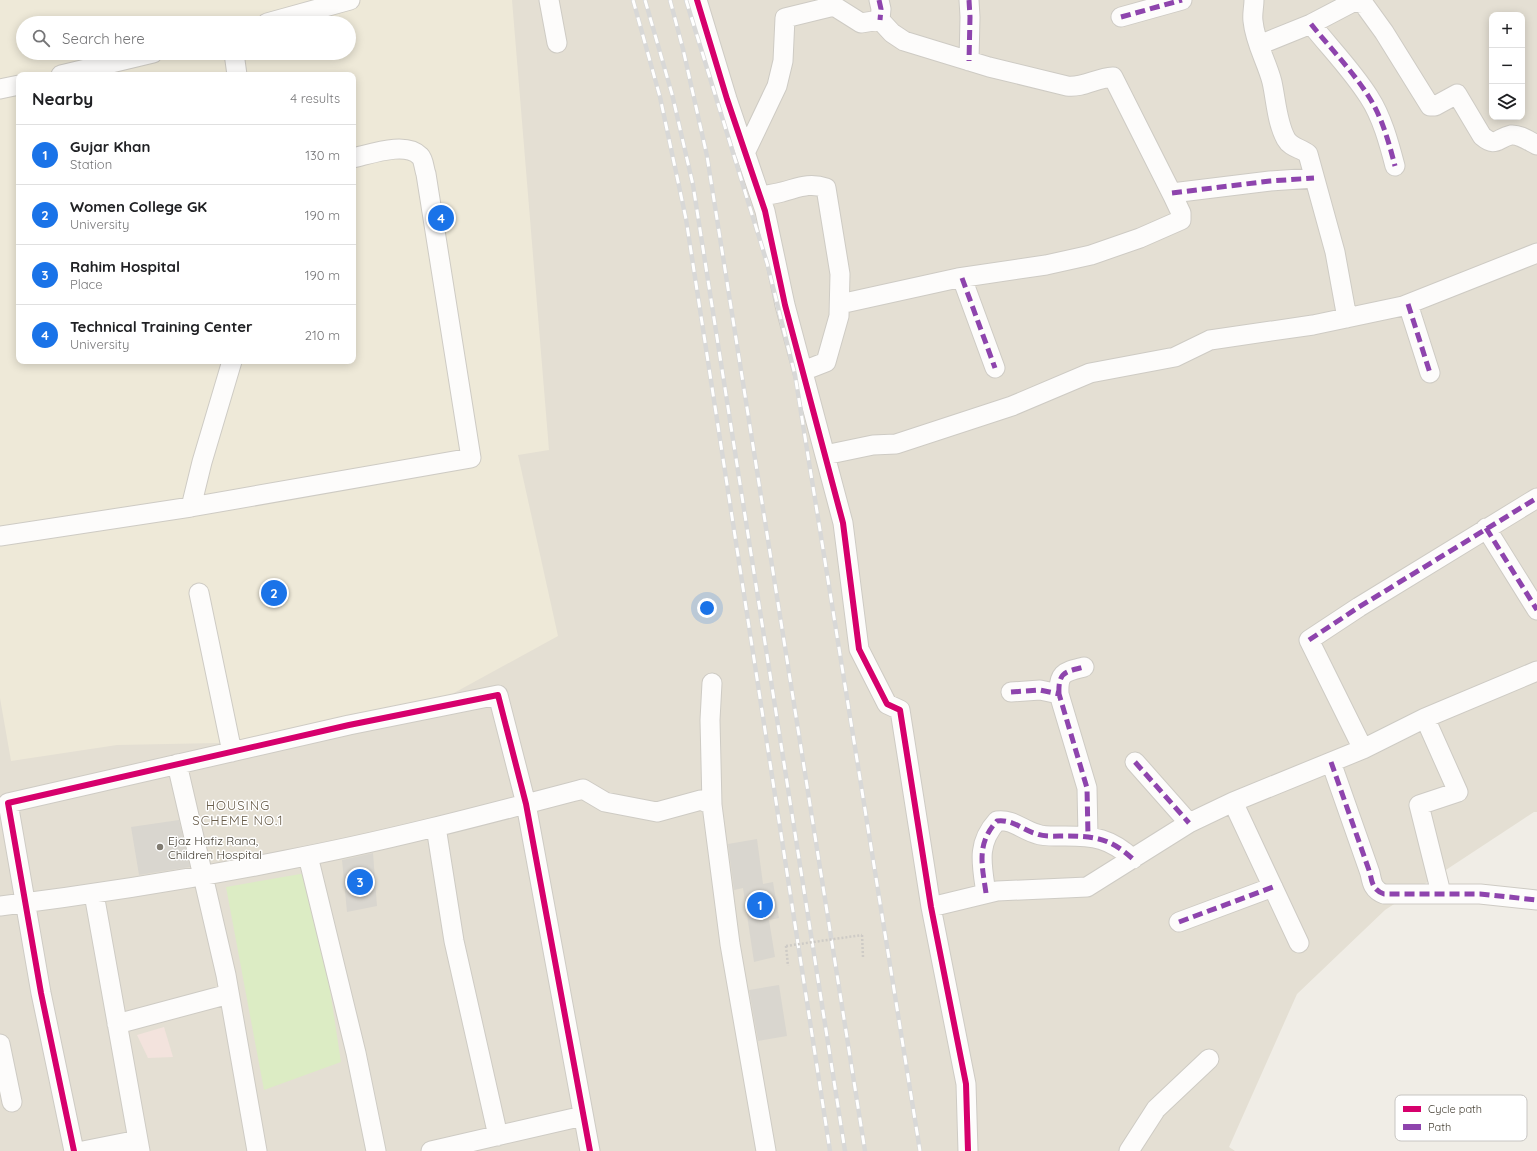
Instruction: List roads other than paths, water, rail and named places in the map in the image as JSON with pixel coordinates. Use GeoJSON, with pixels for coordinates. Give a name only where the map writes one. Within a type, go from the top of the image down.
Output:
{"type":"FeatureCollection","features":[{"type":"Feature","properties":{"kind":"street"},"geometry":{"type":"LineString","coordinates":[[292,16],[350,0]]}},
{"type":"Feature","properties":{"kind":"street"},"geometry":{"type":"LineString","coordinates":[[549,0],[557,43]]}},
{"type":"Feature","properties":{"kind":"street"},"geometry":{"type":"LineString","coordinates":[[698,0],[727,99],[765,211],[785,305],[843,523],[859,649],[887,704],[900,710],[931,907],[966,1084],[968,1151]]}},
{"type":"Feature","properties":{"kind":"street"},"geometry":{"type":"LineString","coordinates":[[840,304],[962,278],[1046,265],[1084,257],[1140,238],[1181,220],[1181,213],[1172,193],[1112,77],[1103,77],[1078,87],[1067,86],[970,61],[904,41],[892,33],[880,20],[881,9],[878,0]]}},
{"type":"Feature","properties":{"kind":"street"},"geometry":{"type":"LineString","coordinates":[[968,0],[970,17],[970,61]]}},
{"type":"Feature","properties":{"kind":"street"},"geometry":{"type":"LineString","coordinates":[[1121,17],[1182,0]]}},
{"type":"Feature","properties":{"kind":"street"},"geometry":{"type":"LineString","coordinates":[[1254,0],[1253,20],[1259,45],[1272,81],[1282,131],[1286,140],[1295,147],[1304,150],[1308,154],[1335,252],[1347,318]]}},
{"type":"Feature","properties":{"kind":"street"},"geometry":{"type":"LineString","coordinates":[[1259,45],[1311,24],[1353,2],[1363,3],[1384,32],[1430,106],[1435,106],[1457,94],[1482,136],[1488,141],[1494,142],[1510,135],[1516,135],[1537,145]]}},
{"type":"Feature","properties":{"kind":"street"},"geometry":{"type":"LineString","coordinates":[[745,153],[777,86],[783,61],[785,18],[834,6],[861,23],[880,20]]}},
{"type":"Feature","properties":{"kind":"street"},"geometry":{"type":"LineString","coordinates":[[1311,24],[1346,65],[1369,96],[1389,145],[1395,166]]}},
{"type":"Feature","properties":{"kind":"street"},"geometry":{"type":"LineString","coordinates":[[74,72],[124,60]]}},
{"type":"Feature","properties":{"kind":"street"},"geometry":{"type":"LineString","coordinates":[[235,60],[237,72]]}},
{"type":"Feature","properties":{"kind":"street"},"geometry":{"type":"LineString","coordinates":[[0,89],[16,86]]}},
{"type":"Feature","properties":{"kind":"street"},"geometry":{"type":"LineString","coordinates":[[0,536],[191,507],[470,458],[426,174],[421,157],[412,150],[401,148],[356,157]]}},
{"type":"Feature","properties":{"kind":"street"},"geometry":{"type":"LineString","coordinates":[[1172,193],[1270,181],[1314,178]]}},
{"type":"Feature","properties":{"kind":"street"},"geometry":{"type":"LineString","coordinates":[[760,196],[782,192],[800,186],[816,184],[826,188],[840,274],[839,316],[826,362],[803,371]]}},
{"type":"Feature","properties":{"kind":"street"},"geometry":{"type":"LineString","coordinates":[[825,455],[873,445],[896,444],[1012,406],[1090,373],[1175,357],[1210,340],[1274,332],[1347,318],[1408,304],[1537,253]]}},
{"type":"Feature","properties":{"kind":"street"},"geometry":{"type":"LineString","coordinates":[[962,278],[996,368]]}},
{"type":"Feature","properties":{"kind":"street"},"geometry":{"type":"LineString","coordinates":[[1408,304],[1430,373]]}},
{"type":"Feature","properties":{"kind":"street"},"geometry":{"type":"LineString","coordinates":[[191,507],[202,462],[231,364]]}},
{"type":"Feature","properties":{"kind":"street"},"geometry":{"type":"LineString","coordinates":[[1362,749],[1309,640],[1486,528],[1537,498]]}},
{"type":"Feature","properties":{"kind":"street"},"geometry":{"type":"LineString","coordinates":[[1486,528],[1537,610]]}},
{"type":"Feature","properties":{"kind":"street"},"geometry":{"type":"LineString","coordinates":[[199,593],[232,752]]}},
{"type":"Feature","properties":{"kind":"street"},"geometry":{"type":"LineString","coordinates":[[1084,667],[1060,676],[1058,682],[1059,694],[1087,788],[1088,836]]}},
{"type":"Feature","properties":{"kind":"street"},"geometry":{"type":"LineString","coordinates":[[931,907],[997,891],[1087,887],[1189,823],[1233,802],[1362,749],[1425,718],[1537,671]]}},
{"type":"Feature","properties":{"kind":"street"},"geometry":{"type":"LineString","coordinates":[[712,682],[710,720],[712,805],[730,944],[766,1151]]}},
{"type":"Feature","properties":{"kind":"street"},"geometry":{"type":"LineString","coordinates":[[1011,692],[1040,690],[1059,694]]}},
{"type":"Feature","properties":{"kind":"street"},"geometry":{"type":"LineString","coordinates":[[74,1151],[57,1077],[24,903],[8,803],[349,725],[498,695],[526,804],[590,1151]]}},
{"type":"Feature","properties":{"kind":"street"},"geometry":{"type":"LineString","coordinates":[[1425,718],[1458,792],[1419,805],[1441,893]]}},
{"type":"Feature","properties":{"kind":"street"},"geometry":{"type":"LineString","coordinates":[[1135,762],[1189,823]]}},
{"type":"Feature","properties":{"kind":"street"},"geometry":{"type":"LineString","coordinates":[[1330,762],[1370,873],[1373,887],[1384,894],[1480,894],[1537,900]]}},
{"type":"Feature","properties":{"kind":"street"},"geometry":{"type":"LineString","coordinates":[[177,764],[229,994],[257,1151]]}},
{"type":"Feature","properties":{"kind":"street"},"geometry":{"type":"LineString","coordinates":[[0,906],[94,894],[308,856],[436,827],[582,789],[605,802],[657,812],[701,800],[712,805]]}},
{"type":"Feature","properties":{"kind":"street"},"geometry":{"type":"LineString","coordinates":[[1233,802],[1299,943]]}},
{"type":"Feature","properties":{"kind":"street"},"geometry":{"type":"LineString","coordinates":[[986,893],[981,851],[985,837],[997,821],[1007,820],[1038,835],[1088,836],[1108,841],[1133,858]]}},
{"type":"Feature","properties":{"kind":"street"},"geometry":{"type":"LineString","coordinates":[[436,827],[454,941],[498,1136]]}},
{"type":"Feature","properties":{"kind":"street"},"geometry":{"type":"LineString","coordinates":[[308,856],[356,1053],[376,1151]]}},
{"type":"Feature","properties":{"kind":"street"},"geometry":{"type":"LineString","coordinates":[[1180,922],[1273,887]]}},
{"type":"Feature","properties":{"kind":"street"},"geometry":{"type":"LineString","coordinates":[[83,1151],[139,1145],[94,894]]}},
{"type":"Feature","properties":{"kind":"street"},"geometry":{"type":"LineString","coordinates":[[117,1024],[229,994]]}},
{"type":"Feature","properties":{"kind":"street"},"geometry":{"type":"LineString","coordinates":[[0,1044],[12,1102]]}},
{"type":"Feature","properties":{"kind":"street"},"geometry":{"type":"LineString","coordinates":[[1129,1151],[1156,1109],[1209,1059]]}},
{"type":"Feature","properties":{"kind":"street"},"geometry":{"type":"LineString","coordinates":[[431,1151],[584,1116]]}},
{"type":"Feature","properties":{"kind":"railway"},"geometry":{"type":"LineString","coordinates":[[633,0],[660,97],[686,219],[830,1151]]}},
{"type":"Feature","properties":{"kind":"railway"},"geometry":{"type":"LineString","coordinates":[[645,0],[672,94],[693,185],[845,1151]]}},
{"type":"Feature","properties":{"kind":"railway"},"geometry":{"type":"LineString","coordinates":[[670,0],[683,49],[707,156],[865,1151]]}},
{"type":"Feature","properties":{"kind":"railway"},"geometry":{"type":"LineString","coordinates":[[686,0],[767,263],[795,375],[920,1151]]}},
{"type":"Feature","properties":{"kind":"place","name":"Technical Training Center"},"geometry":{"type":"Point","coordinates":[441,218]}},
{"type":"Feature","properties":{"kind":"place","name":"Women College GK"},"geometry":{"type":"Point","coordinates":[274,593]}},
{"type":"Feature","properties":{"kind":"place","name":"Ejaz Hafiz Rana, Children Hospital"},"geometry":{"type":"Point","coordinates":[160,847]}},
{"type":"Feature","properties":{"kind":"place","name":"Rahim Hospital"},"geometry":{"type":"Point","coordinates":[360,882]}},
{"type":"Feature","properties":{"kind":"place","name":"Gujar Khan"},"geometry":{"type":"Point","coordinates":[760,905]}},
{"type":"Feature","properties":{"kind":"district","name":"HOUSING SCHEME NO.1"},"geometry":{"type":"Point","coordinates":[238,812]}}]}
